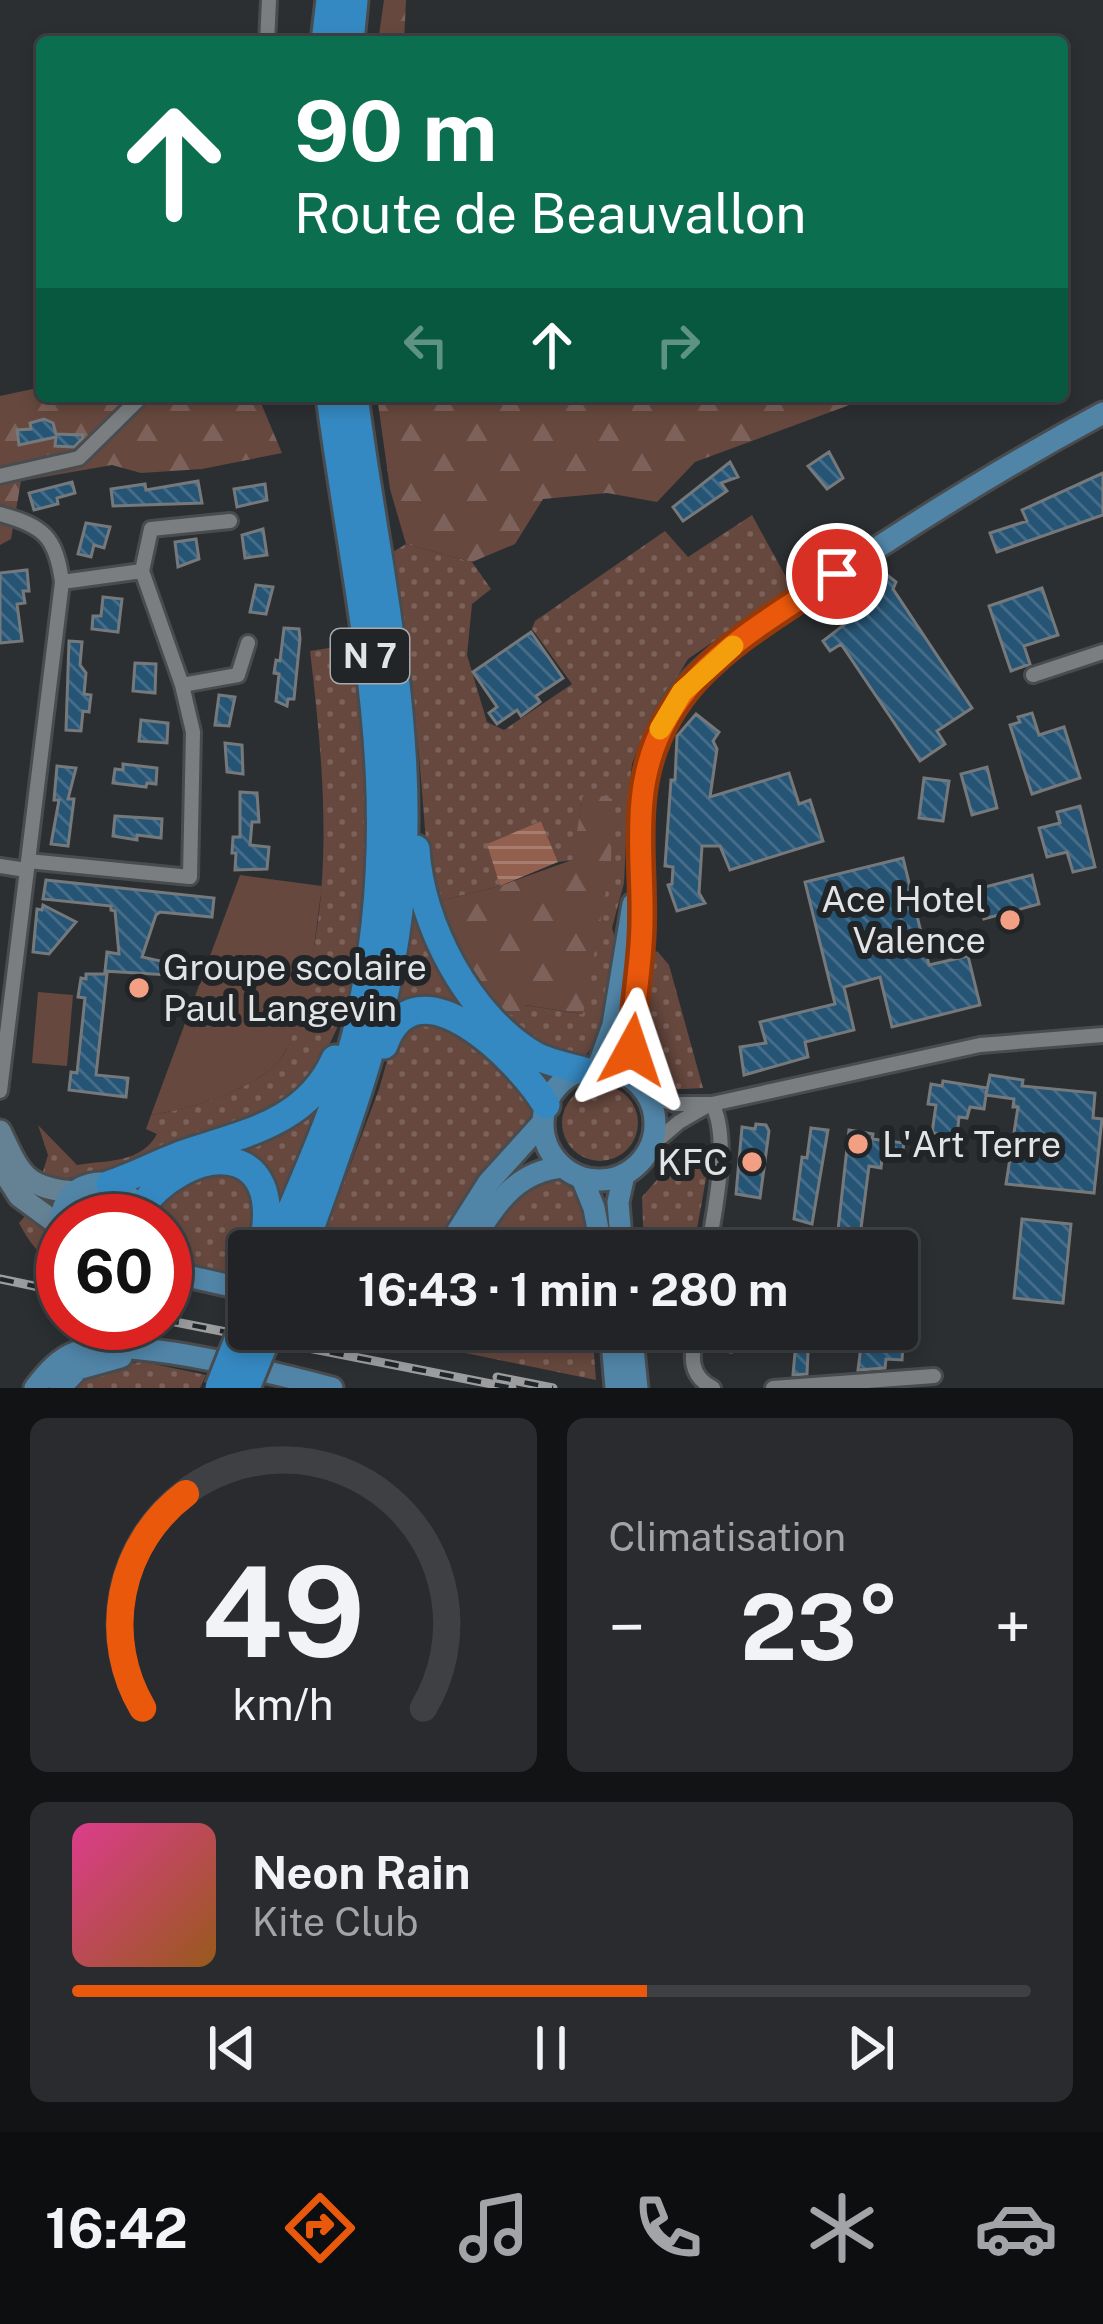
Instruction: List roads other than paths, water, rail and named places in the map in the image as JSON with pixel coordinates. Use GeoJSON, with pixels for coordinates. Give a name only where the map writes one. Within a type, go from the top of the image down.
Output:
{"type":"FeatureCollection","features":[{"type":"Feature","properties":{"kind":"highway"},"geometry":{"type":"LineString","coordinates":[[326,36],[330,0]]}},
{"type":"Feature","properties":{"kind":"highway"},"geometry":{"type":"LineString","coordinates":[[351,36],[354,0]]}},
{"type":"Feature","properties":{"kind":"highway","name":"N 7"},"geometry":{"type":"LineString","coordinates":[[282,1230],[345,1070],[378,917],[383,822],[380,742],[331,402]]}},
{"type":"Feature","properties":{"kind":"highway","name":"N 7"},"geometry":{"type":"LineString","coordinates":[[355,402],[412,758],[417,863],[434,931],[458,973],[508,1036],[545,1060],[590,1069]]}},
{"type":"Feature","properties":{"kind":"highway","name":"N 7"},"geometry":{"type":"LineString","coordinates":[[310,1230],[371,1054],[399,908],[403,840],[395,666]]}},
{"type":"Feature","properties":{"kind":"highway","name":"N 7"},"geometry":{"type":"LineString","coordinates":[[110,1184],[257,1130],[306,1101],[334,1064],[378,917]]}},
{"type":"Feature","properties":{"kind":"highway"},"geometry":{"type":"LineString","coordinates":[[327,1182],[390,1027],[412,1012],[442,1012],[465,1024],[522,1072],[544,1113]]}},
{"type":"Feature","properties":{"kind":"highway"},"geometry":{"type":"LineString","coordinates":[[155,1194],[167,1179],[211,1162],[238,1162],[254,1173],[265,1190],[266,1230]]}},
{"type":"Feature","properties":{"kind":"highway"},"geometry":{"type":"LineString","coordinates":[[216,1388],[236,1350]]}},
{"type":"Feature","properties":{"kind":"highway"},"geometry":{"type":"LineString","coordinates":[[250,1388],[252,1350]]}},
{"type":"Feature","properties":{"kind":"main road"},"geometry":{"type":"LineString","coordinates":[[480,1230],[512,1186],[541,1169],[596,1181],[636,1168],[651,1146],[656,1120],[642,1088],[632,1032],[642,944],[642,802],[649,758],[668,712],[693,679],[772,619],[947,503],[1103,413]]}},
{"type":"Feature","properties":{"kind":"main road"},"geometry":{"type":"LineString","coordinates":[[590,1069],[613,1025],[640,868]]}},
{"type":"Feature","properties":{"kind":"main road"},"geometry":{"type":"LineString","coordinates":[[459,1230],[566,1078],[590,1069],[612,1069],[642,1088]]}},
{"type":"Feature","properties":{"kind":"main road"},"geometry":{"type":"LineString","coordinates":[[544,1113],[544,1138],[594,1208],[598,1230]]}},
{"type":"Feature","properties":{"kind":"main road"},"geometry":{"type":"LineString","coordinates":[[0,1131],[21,1173],[46,1190],[74,1192],[91,1184],[110,1184],[127,1194]]}},
{"type":"Feature","properties":{"kind":"main road"},"geometry":{"type":"LineString","coordinates":[[0,1166],[19,1196],[36,1211]]}},
{"type":"Feature","properties":{"kind":"main road"},"geometry":{"type":"LineString","coordinates":[[620,1230],[618,1202],[624,1175]]}},
{"type":"Feature","properties":{"kind":"main road"},"geometry":{"type":"LineString","coordinates":[[192,1283],[228,1300]]}},
{"type":"Feature","properties":{"kind":"main road"},"geometry":{"type":"LineString","coordinates":[[192,1294],[228,1304]]}},
{"type":"Feature","properties":{"kind":"main road"},"geometry":{"type":"LineString","coordinates":[[35,1388],[71,1354],[109,1347],[158,1352],[332,1388]]}},
{"type":"Feature","properties":{"kind":"main road"},"geometry":{"type":"LineString","coordinates":[[613,1350],[616,1388]]}},
{"type":"Feature","properties":{"kind":"main road"},"geometry":{"type":"LineString","coordinates":[[633,1350],[638,1388]]}},
{"type":"Feature","properties":{"kind":"main road"},"geometry":{"type":"LineString","coordinates":[[60,1388],[86,1365],[135,1356],[304,1388]]}},
{"type":"Feature","properties":{"kind":"street"},"geometry":{"type":"LineString","coordinates":[[267,36],[269,0]]}},
{"type":"Feature","properties":{"kind":"street"},"geometry":{"type":"LineString","coordinates":[[0,476],[80,458],[136,402]]}},
{"type":"Feature","properties":{"kind":"street"},"geometry":{"type":"LineString","coordinates":[[0,514],[31,523],[57,548],[62,582],[0,1091]]}},
{"type":"Feature","properties":{"kind":"street"},"geometry":{"type":"LineString","coordinates":[[0,866],[190,877],[193,732],[182,685],[142,572],[151,529],[230,521]]}},
{"type":"Feature","properties":{"kind":"street"},"geometry":{"type":"LineString","coordinates":[[62,582],[142,572]]}},
{"type":"Feature","properties":{"kind":"street"},"geometry":{"type":"LineString","coordinates":[[182,685],[238,675],[248,643]]}},
{"type":"Feature","properties":{"kind":"street"},"geometry":{"type":"LineString","coordinates":[[1033,675],[1103,652]]}},
{"type":"Feature","properties":{"kind":"street"},"geometry":{"type":"LineString","coordinates":[[642,1088],[675,1104],[712,1104],[980,1045],[1103,1035]]}},
{"type":"Feature","properties":{"kind":"street"},"geometry":{"type":"LineString","coordinates":[[651,1146],[712,1104]]}},
{"type":"Feature","properties":{"kind":"street"},"geometry":{"type":"LineString","coordinates":[[711,1230],[719,1167],[719,1117],[712,1104]]}},
{"type":"Feature","properties":{"kind":"street"},"geometry":{"type":"LineString","coordinates":[[692,1350],[696,1376],[713,1388]]}},
{"type":"Feature","properties":{"kind":"street"},"geometry":{"type":"LineString","coordinates":[[773,1388],[934,1376]]}},
{"type":"Feature","properties":{"kind":"railway"},"geometry":{"type":"LineString","coordinates":[[0,1279],[36,1286]]}},
{"type":"Feature","properties":{"kind":"railway"},"geometry":{"type":"LineString","coordinates":[[192,1325],[512,1388]]}},
{"type":"Feature","properties":{"kind":"railway"},"geometry":{"type":"LineString","coordinates":[[497,1377],[553,1388]]}},
{"type":"Feature","properties":{"kind":"place","name":"Ace Hotel Valence"},"geometry":{"type":"Point","coordinates":[1010,920]}},
{"type":"Feature","properties":{"kind":"place","name":"Groupe scolaire Paul Langevin"},"geometry":{"type":"Point","coordinates":[139,988]}},
{"type":"Feature","properties":{"kind":"place","name":"L'Art Terre"},"geometry":{"type":"Point","coordinates":[858,1144]}},
{"type":"Feature","properties":{"kind":"place","name":"KFC"},"geometry":{"type":"Point","coordinates":[752,1162]}}]}
